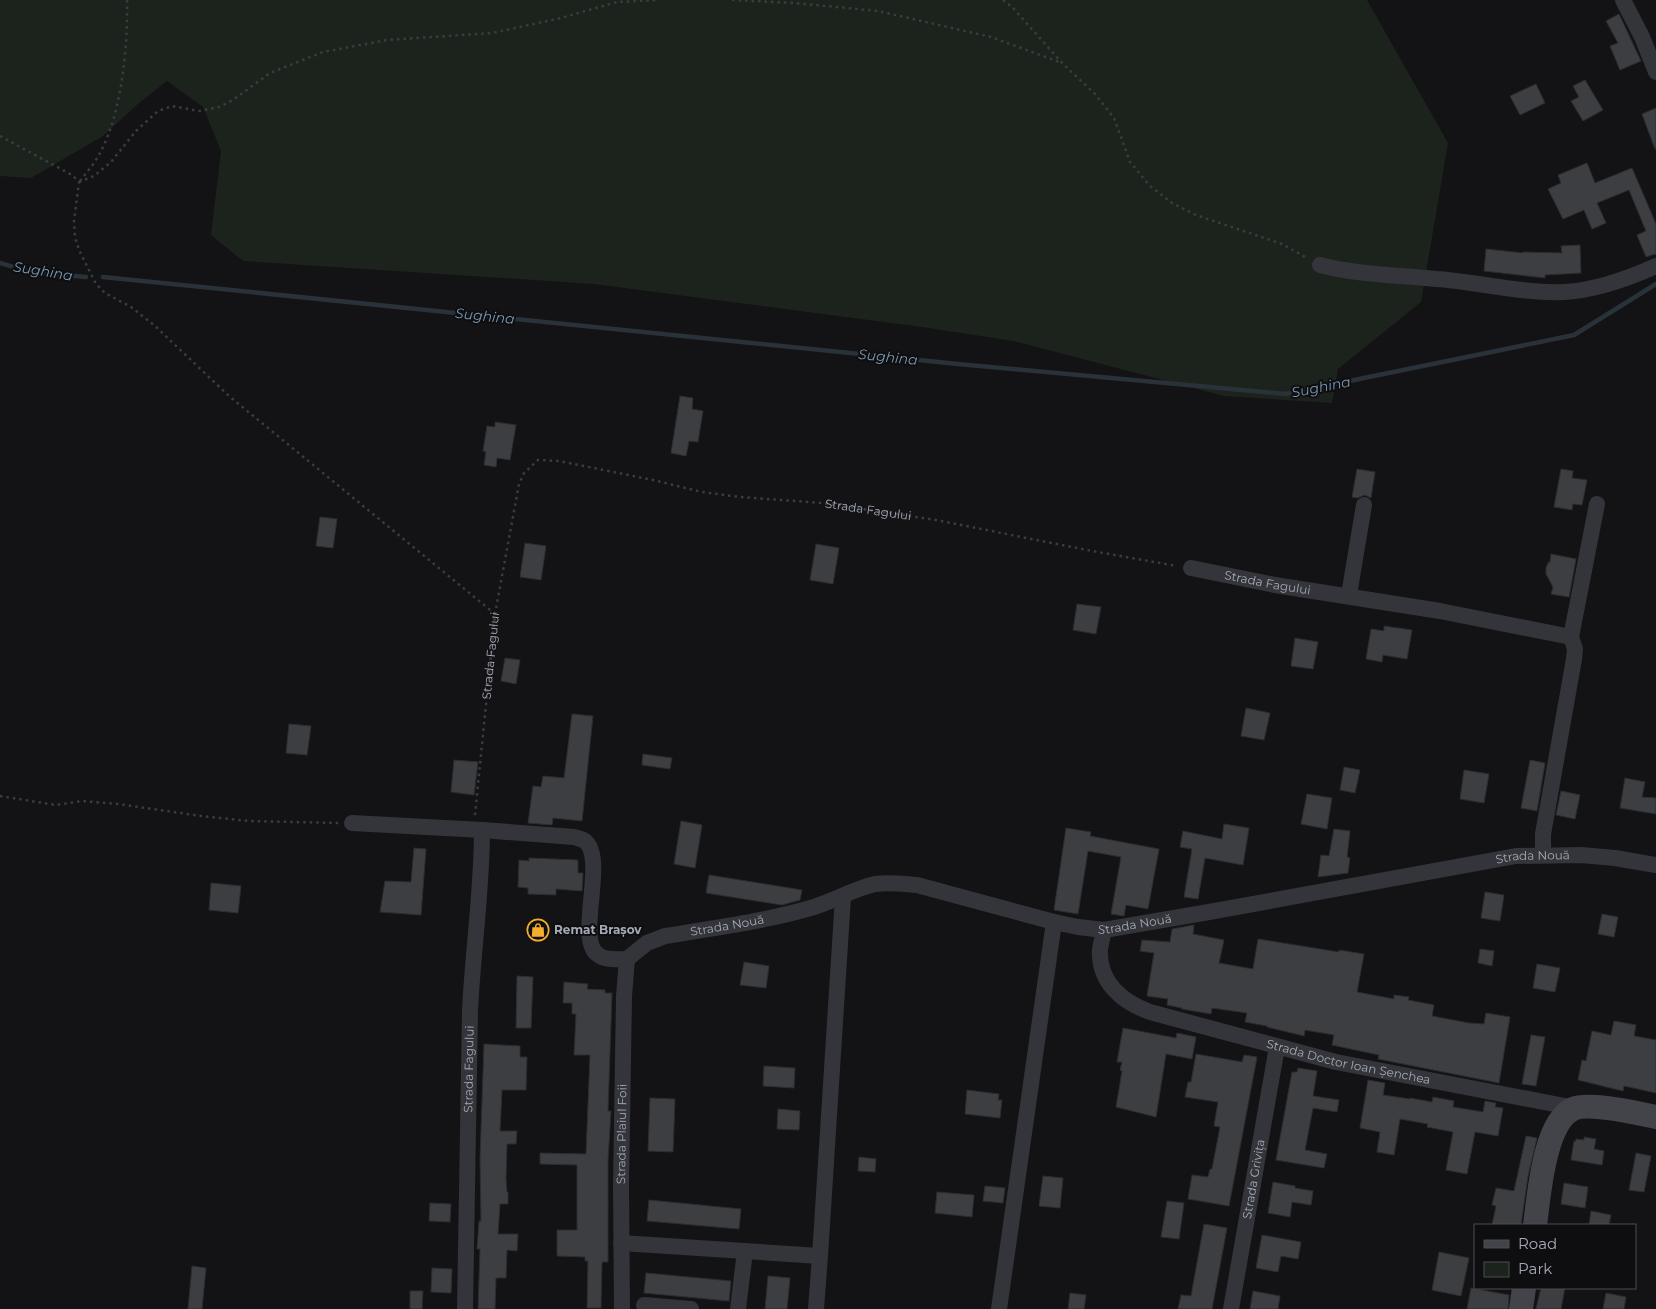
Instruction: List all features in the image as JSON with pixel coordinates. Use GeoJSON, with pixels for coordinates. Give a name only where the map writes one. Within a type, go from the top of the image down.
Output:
{"type":"FeatureCollection","features":[{"type":"Feature","properties":{"kind":"main road","name":"Strada Doctor Ioan Șenchea"},"geometry":{"type":"LineString","coordinates":[[1574,1108],[1619,1110],[1656,1117]]}},
{"type":"Feature","properties":{"kind":"main road"},"geometry":{"type":"LineString","coordinates":[[1534,1224],[1545,1162],[1552,1135],[1561,1119],[1574,1108]]}},
{"type":"Feature","properties":{"kind":"main road"},"geometry":{"type":"LineString","coordinates":[[1521,1309],[1524,1289]]}},
{"type":"Feature","properties":{"kind":"street"},"geometry":{"type":"LineString","coordinates":[[1623,0],[1649,35],[1656,72]]}},
{"type":"Feature","properties":{"kind":"street"},"geometry":{"type":"LineString","coordinates":[[1320,265],[1368,274],[1439,279],[1533,291],[1565,292],[1592,288],[1617,281],[1656,266]]}},
{"type":"Feature","properties":{"kind":"street"},"geometry":{"type":"LineString","coordinates":[[1543,855],[1543,834],[1574,659],[1571,637],[1597,504]]}},
{"type":"Feature","properties":{"kind":"street"},"geometry":{"type":"LineString","coordinates":[[1349,595],[1364,505]]}},
{"type":"Feature","properties":{"kind":"street","name":"Strada Fagului"},"geometry":{"type":"LineString","coordinates":[[1191,568],[1275,585],[1349,595],[1440,611],[1571,637]]}},
{"type":"Feature","properties":{"kind":"street"},"geometry":{"type":"LineString","coordinates":[[352,823],[478,829],[574,837],[585,841],[591,849],[593,860],[591,947],[596,954],[604,958],[627,959]]}},
{"type":"Feature","properties":{"kind":"street","name":"Strada Fagului"},"geometry":{"type":"LineString","coordinates":[[465,1309],[470,1010],[480,900],[478,829]]}},
{"type":"Feature","properties":{"kind":"street","name":"Strada Nouă"},"geometry":{"type":"LineString","coordinates":[[627,959],[647,943],[665,936],[806,910],[830,903],[854,891],[875,884],[897,883],[917,886],[1054,922],[1104,930],[1490,860],[1543,855],[1581,855],[1615,858],[1656,865]]}},
{"type":"Feature","properties":{"kind":"street"},"geometry":{"type":"LineString","coordinates":[[816,1309],[843,896]]}},
{"type":"Feature","properties":{"kind":"street"},"geometry":{"type":"LineString","coordinates":[[999,1309],[1054,922]]}},
{"type":"Feature","properties":{"kind":"street","name":"Strada Doctor Ioan Șenchea"},"geometry":{"type":"LineString","coordinates":[[1104,930],[1100,950],[1103,972],[1121,998],[1134,1006],[1150,1012],[1336,1062],[1574,1108]]}},
{"type":"Feature","properties":{"kind":"street","name":"Strada Plaiul Foii"},"geometry":{"type":"LineString","coordinates":[[622,1309],[624,996],[627,959]]}},
{"type":"Feature","properties":{"kind":"street","name":"Strada Grivița"},"geometry":{"type":"LineString","coordinates":[[1231,1309],[1277,1047]]}},
{"type":"Feature","properties":{"kind":"street"},"geometry":{"type":"LineString","coordinates":[[621,1243],[820,1256]]}},
{"type":"Feature","properties":{"kind":"street"},"geometry":{"type":"LineString","coordinates":[[738,1309],[745,1251]]}},
{"type":"Feature","properties":{"kind":"street"},"geometry":{"type":"LineString","coordinates":[[644,1305],[691,1309]]}},
{"type":"Feature","properties":{"kind":"path"},"geometry":{"type":"LineString","coordinates":[[127,0],[128,26],[114,117],[100,154],[79,182],[74,220],[75,237],[79,250],[96,284],[106,293],[131,307],[155,326],[229,396],[495,614]]}},
{"type":"Feature","properties":{"kind":"path"},"geometry":{"type":"LineString","coordinates":[[79,182],[94,176],[111,162],[136,131],[158,111],[172,106],[199,111],[219,107],[234,100],[270,73],[323,52],[386,40],[492,32],[561,18],[617,2],[657,0]]}},
{"type":"Feature","properties":{"kind":"path"},"geometry":{"type":"LineString","coordinates":[[732,0],[795,3],[878,11],[991,37],[1063,64]]}},
{"type":"Feature","properties":{"kind":"path"},"geometry":{"type":"LineString","coordinates":[[1004,0],[1063,64],[1095,94],[1114,118],[1130,162],[1149,185],[1172,203],[1196,215],[1282,244],[1320,265]]}},
{"type":"Feature","properties":{"kind":"path"},"geometry":{"type":"LineString","coordinates":[[0,136],[72,175],[79,182]]}},
{"type":"Feature","properties":{"kind":"path","name":"Strada Fagului"},"geometry":{"type":"LineString","coordinates":[[478,829],[495,614],[520,484],[529,466],[538,460],[559,461],[702,492],[740,497],[822,502],[936,520],[1092,551],[1191,568]]}},
{"type":"Feature","properties":{"kind":"path"},"geometry":{"type":"LineString","coordinates":[[0,796],[56,805],[82,801],[118,804],[249,822],[352,823]]}},
{"type":"Feature","properties":{"kind":"green space"},"geometry":{"type":"Polygon","coordinates":[[[0,0],[1367,0],[1448,143],[1421,302],[1338,369],[1332,403],[1224,396],[1014,341],[922,327],[594,284],[243,261],[211,235],[221,151],[203,107],[167,81],[139,103],[103,136],[31,178],[0,176],[0,0]]]}},
{"type":"Feature","properties":{"kind":"building"},"geometry":{"type":"Polygon","coordinates":[[[1619,14],[1641,61],[1620,70],[1610,46],[1618,43],[1606,21],[1619,14]]]}},
{"type":"Feature","properties":{"kind":"building"},"geometry":{"type":"Polygon","coordinates":[[[1585,80],[1603,110],[1583,121],[1571,101],[1579,97],[1573,86],[1585,80]]]}},
{"type":"Feature","properties":{"kind":"building"},"geometry":{"type":"Polygon","coordinates":[[[1536,84],[1545,103],[1520,115],[1510,96],[1536,84]]]}},
{"type":"Feature","properties":{"kind":"building"},"geometry":{"type":"Polygon","coordinates":[[[1656,108],[1656,149],[1655,149],[1642,114],[1656,108]]]}},
{"type":"Feature","properties":{"kind":"building"},"geometry":{"type":"Polygon","coordinates":[[[1587,163],[1595,183],[1632,168],[1656,224],[1656,255],[1646,257],[1637,235],[1646,231],[1629,190],[1597,203],[1606,223],[1592,229],[1584,210],[1563,219],[1548,189],[1561,183],[1558,175],[1587,163]]]}},
{"type":"Feature","properties":{"kind":"building"},"geometry":{"type":"Polygon","coordinates":[[[1580,245],[1581,273],[1545,275],[1545,278],[1484,271],[1486,249],[1523,253],[1562,253],[1561,246],[1580,245]]]}},
{"type":"Feature","properties":{"kind":"building"},"geometry":{"type":"Polygon","coordinates":[[[680,396],[693,398],[692,409],[703,411],[698,442],[689,441],[686,456],[671,453],[680,396]]]}},
{"type":"Feature","properties":{"kind":"building"},"geometry":{"type":"Polygon","coordinates":[[[495,422],[516,425],[510,460],[497,458],[496,467],[484,465],[486,452],[483,451],[487,426],[495,427],[495,422]]]}},
{"type":"Feature","properties":{"kind":"building"},"geometry":{"type":"Polygon","coordinates":[[[1357,469],[1375,472],[1371,498],[1365,495],[1357,498],[1352,497],[1357,469]]]}},
{"type":"Feature","properties":{"kind":"building"},"geometry":{"type":"Polygon","coordinates":[[[1561,469],[1573,471],[1572,478],[1587,480],[1582,505],[1573,504],[1572,510],[1554,507],[1561,469]]]}},
{"type":"Feature","properties":{"kind":"building"},"geometry":{"type":"Polygon","coordinates":[[[320,517],[337,519],[333,548],[316,546],[320,517]]]}},
{"type":"Feature","properties":{"kind":"building"},"geometry":{"type":"Polygon","coordinates":[[[525,543],[546,546],[541,580],[520,577],[525,543]]]}},
{"type":"Feature","properties":{"kind":"building"},"geometry":{"type":"Polygon","coordinates":[[[816,544],[839,548],[833,584],[810,580],[816,544]]]}},
{"type":"Feature","properties":{"kind":"building"},"geometry":{"type":"Polygon","coordinates":[[[1551,554],[1576,559],[1569,597],[1551,594],[1553,587],[1546,574],[1546,568],[1550,562],[1551,554]]]}},
{"type":"Feature","properties":{"kind":"building"},"geometry":{"type":"Polygon","coordinates":[[[1077,604],[1101,607],[1096,634],[1073,630],[1077,604]]]}},
{"type":"Feature","properties":{"kind":"building"},"geometry":{"type":"Polygon","coordinates":[[[1384,626],[1412,630],[1407,659],[1383,655],[1382,662],[1366,659],[1371,629],[1384,631],[1384,626]]]}},
{"type":"Feature","properties":{"kind":"building"},"geometry":{"type":"Polygon","coordinates":[[[1295,638],[1318,642],[1313,669],[1291,666],[1295,638]]]}},
{"type":"Feature","properties":{"kind":"building"},"geometry":{"type":"Polygon","coordinates":[[[505,658],[520,660],[516,684],[501,681],[505,658]]]}},
{"type":"Feature","properties":{"kind":"building"},"geometry":{"type":"Polygon","coordinates":[[[1246,708],[1270,713],[1264,740],[1241,736],[1246,708]]]}},
{"type":"Feature","properties":{"kind":"building"},"geometry":{"type":"Polygon","coordinates":[[[572,714],[593,716],[582,821],[553,818],[552,825],[528,823],[533,786],[541,787],[543,776],[564,778],[572,714]]]}},
{"type":"Feature","properties":{"kind":"building"},"geometry":{"type":"Polygon","coordinates":[[[289,724],[311,726],[307,755],[286,753],[289,724]]]}},
{"type":"Feature","properties":{"kind":"building"},"geometry":{"type":"Polygon","coordinates":[[[643,754],[672,758],[670,769],[642,765],[643,754]]]}},
{"type":"Feature","properties":{"kind":"building"},"geometry":{"type":"Polygon","coordinates":[[[454,760],[478,762],[474,795],[451,792],[454,760]]]}},
{"type":"Feature","properties":{"kind":"building"},"geometry":{"type":"Polygon","coordinates":[[[1530,760],[1545,763],[1537,811],[1521,808],[1530,760]]]}},
{"type":"Feature","properties":{"kind":"building"},"geometry":{"type":"Polygon","coordinates":[[[1344,767],[1360,770],[1355,793],[1340,790],[1344,767]]]}},
{"type":"Feature","properties":{"kind":"building"},"geometry":{"type":"Polygon","coordinates":[[[1464,770],[1489,774],[1484,803],[1460,799],[1464,770]]]}},
{"type":"Feature","properties":{"kind":"building"},"geometry":{"type":"Polygon","coordinates":[[[1625,778],[1645,782],[1642,797],[1656,798],[1656,814],[1620,808],[1625,778]]]}},
{"type":"Feature","properties":{"kind":"building"},"geometry":{"type":"Polygon","coordinates":[[[1561,791],[1580,795],[1575,819],[1556,815],[1561,791]]]}},
{"type":"Feature","properties":{"kind":"building"},"geometry":{"type":"Polygon","coordinates":[[[1307,794],[1332,798],[1327,829],[1301,824],[1307,794]]]}},
{"type":"Feature","properties":{"kind":"building"},"geometry":{"type":"Polygon","coordinates":[[[681,821],[702,825],[695,868],[674,864],[681,821]]]}},
{"type":"Feature","properties":{"kind":"building"},"geometry":{"type":"Polygon","coordinates":[[[1224,824],[1249,828],[1243,865],[1205,858],[1198,899],[1184,897],[1192,849],[1180,847],[1183,831],[1222,839],[1224,824]]]}},
{"type":"Feature","properties":{"kind":"building"},"geometry":{"type":"Polygon","coordinates":[[[1066,828],[1091,832],[1090,836],[1159,849],[1148,909],[1126,905],[1124,916],[1111,914],[1121,857],[1088,851],[1078,914],[1054,910],[1066,828]]]}},
{"type":"Feature","properties":{"kind":"building"},"geometry":{"type":"Polygon","coordinates":[[[1334,829],[1350,831],[1347,857],[1350,858],[1348,873],[1318,877],[1321,855],[1329,856],[1334,829]]]}},
{"type":"Feature","properties":{"kind":"building"},"geometry":{"type":"Polygon","coordinates":[[[414,848],[426,849],[421,915],[380,912],[385,881],[411,882],[414,848]]]}},
{"type":"Feature","properties":{"kind":"building"},"geometry":{"type":"Polygon","coordinates":[[[529,858],[578,860],[578,873],[583,873],[582,891],[556,889],[556,895],[528,894],[528,888],[518,887],[519,860],[529,861],[529,858]]]}},
{"type":"Feature","properties":{"kind":"building"},"geometry":{"type":"Polygon","coordinates":[[[709,875],[802,890],[800,900],[782,905],[706,893],[709,875]]]}},
{"type":"Feature","properties":{"kind":"building"},"geometry":{"type":"Polygon","coordinates":[[[211,883],[241,886],[238,913],[209,910],[211,883]]]}},
{"type":"Feature","properties":{"kind":"building"},"geometry":{"type":"Polygon","coordinates":[[[1485,892],[1504,895],[1500,921],[1481,918],[1485,892]]]}},
{"type":"Feature","properties":{"kind":"building"},"geometry":{"type":"Polygon","coordinates":[[[1602,914],[1618,917],[1614,937],[1598,934],[1602,914]]]}},
{"type":"Feature","properties":{"kind":"building"},"geometry":{"type":"Polygon","coordinates":[[[1194,925],[1193,934],[1224,940],[1219,963],[1253,969],[1258,939],[1339,952],[1339,950],[1364,954],[1357,992],[1394,999],[1394,995],[1409,997],[1408,1000],[1434,1005],[1432,1016],[1469,1023],[1484,1024],[1486,1013],[1510,1017],[1499,1083],[1378,1059],[1379,1055],[1332,1045],[1334,1035],[1305,1030],[1304,1036],[1245,1022],[1247,1013],[1212,1008],[1211,1014],[1167,1005],[1168,999],[1147,996],[1154,953],[1140,951],[1142,940],[1170,942],[1172,929],[1194,925]]]}},
{"type":"Feature","properties":{"kind":"building"},"geometry":{"type":"Polygon","coordinates":[[[1480,949],[1494,951],[1492,966],[1478,963],[1480,949]]]}},
{"type":"Feature","properties":{"kind":"building"},"geometry":{"type":"Polygon","coordinates":[[[744,962],[769,966],[766,988],[740,985],[744,962]]]}},
{"type":"Feature","properties":{"kind":"building"},"geometry":{"type":"Polygon","coordinates":[[[1537,964],[1560,968],[1555,992],[1533,988],[1537,964]]]}},
{"type":"Feature","properties":{"kind":"building"},"geometry":{"type":"Polygon","coordinates":[[[517,976],[533,977],[531,1028],[516,1028],[517,976]]]}},
{"type":"Feature","properties":{"kind":"building"},"geometry":{"type":"Polygon","coordinates":[[[564,982],[588,984],[587,989],[605,990],[605,993],[612,993],[608,1111],[611,1111],[608,1160],[608,1262],[602,1262],[601,1308],[587,1308],[588,1261],[585,1261],[585,1257],[557,1256],[557,1230],[577,1230],[577,1165],[540,1164],[540,1153],[586,1154],[590,1055],[574,1055],[576,1014],[572,1014],[572,1003],[563,1003],[564,982]]]}},
{"type":"Feature","properties":{"kind":"building"},"geometry":{"type":"Polygon","coordinates":[[[1614,1021],[1636,1025],[1634,1036],[1656,1040],[1656,1093],[1624,1086],[1623,1091],[1578,1080],[1582,1060],[1586,1061],[1592,1031],[1611,1035],[1614,1021]]]}},
{"type":"Feature","properties":{"kind":"building"},"geometry":{"type":"Polygon","coordinates":[[[1123,1028],[1176,1038],[1177,1033],[1196,1037],[1192,1059],[1166,1054],[1156,1117],[1116,1107],[1122,1071],[1120,1070],[1122,1062],[1117,1062],[1123,1028]]]}},
{"type":"Feature","properties":{"kind":"building"},"geometry":{"type":"Polygon","coordinates":[[[1531,1035],[1545,1037],[1536,1086],[1522,1084],[1531,1035]]]}},
{"type":"Feature","properties":{"kind":"building"},"geometry":{"type":"Polygon","coordinates":[[[484,1044],[520,1046],[520,1057],[527,1057],[526,1090],[502,1090],[500,1131],[517,1131],[516,1144],[507,1144],[506,1179],[508,1204],[500,1204],[498,1234],[518,1234],[517,1251],[507,1250],[506,1278],[496,1278],[495,1309],[478,1309],[480,1249],[477,1249],[479,1221],[481,1221],[480,1159],[484,1044]]]}},
{"type":"Feature","properties":{"kind":"building"},"geometry":{"type":"Polygon","coordinates":[[[1196,1054],[1242,1062],[1244,1055],[1257,1057],[1229,1206],[1188,1199],[1192,1175],[1208,1177],[1210,1169],[1212,1169],[1220,1127],[1214,1126],[1218,1102],[1185,1097],[1188,1082],[1191,1082],[1196,1054]]]}},
{"type":"Feature","properties":{"kind":"building"},"geometry":{"type":"Polygon","coordinates":[[[764,1066],[795,1068],[794,1088],[763,1086],[764,1066]]]}},
{"type":"Feature","properties":{"kind":"building"},"geometry":{"type":"Polygon","coordinates":[[[1298,1068],[1317,1071],[1313,1096],[1339,1100],[1337,1112],[1313,1108],[1305,1150],[1327,1154],[1324,1168],[1276,1160],[1292,1072],[1297,1072],[1298,1068]]]}},
{"type":"Feature","properties":{"kind":"building"},"geometry":{"type":"Polygon","coordinates":[[[1368,1080],[1385,1083],[1383,1095],[1432,1102],[1433,1097],[1454,1101],[1453,1107],[1483,1112],[1485,1101],[1496,1103],[1495,1107],[1503,1108],[1498,1136],[1475,1132],[1467,1174],[1446,1170],[1453,1132],[1427,1127],[1428,1124],[1400,1119],[1394,1155],[1377,1152],[1380,1132],[1360,1128],[1368,1080]]]}},
{"type":"Feature","properties":{"kind":"building"},"geometry":{"type":"Polygon","coordinates":[[[967,1090],[999,1094],[998,1100],[1002,1100],[1000,1118],[965,1114],[967,1090]]]}},
{"type":"Feature","properties":{"kind":"building"},"geometry":{"type":"Polygon","coordinates":[[[650,1098],[675,1099],[673,1152],[648,1151],[650,1098]]]}},
{"type":"Feature","properties":{"kind":"building"},"geometry":{"type":"Polygon","coordinates":[[[778,1109],[800,1111],[799,1130],[777,1129],[778,1109]]]}},
{"type":"Feature","properties":{"kind":"building"},"geometry":{"type":"Polygon","coordinates":[[[1526,1136],[1537,1138],[1528,1176],[1521,1224],[1492,1224],[1496,1206],[1492,1205],[1496,1188],[1514,1191],[1526,1136]]]}},
{"type":"Feature","properties":{"kind":"building"},"geometry":{"type":"Polygon","coordinates":[[[1584,1137],[1596,1139],[1594,1149],[1604,1151],[1602,1165],[1571,1160],[1574,1141],[1576,1139],[1584,1140],[1584,1137]]]}},
{"type":"Feature","properties":{"kind":"building"},"geometry":{"type":"Polygon","coordinates":[[[1636,1153],[1651,1156],[1644,1192],[1629,1190],[1636,1153]]]}},
{"type":"Feature","properties":{"kind":"building"},"geometry":{"type":"Polygon","coordinates":[[[859,1157],[876,1159],[875,1172],[858,1171],[859,1157]]]}},
{"type":"Feature","properties":{"kind":"building"},"geometry":{"type":"Polygon","coordinates":[[[1043,1176],[1063,1178],[1060,1208],[1039,1206],[1043,1176]]]}},
{"type":"Feature","properties":{"kind":"building"},"geometry":{"type":"Polygon","coordinates":[[[1273,1182],[1313,1191],[1311,1205],[1292,1202],[1290,1217],[1268,1213],[1273,1182]]]}},
{"type":"Feature","properties":{"kind":"building"},"geometry":{"type":"Polygon","coordinates":[[[1564,1183],[1588,1187],[1585,1208],[1561,1204],[1564,1183]]]}},
{"type":"Feature","properties":{"kind":"building"},"geometry":{"type":"Polygon","coordinates":[[[985,1186],[1005,1188],[1003,1203],[983,1201],[985,1186]]]}},
{"type":"Feature","properties":{"kind":"building"},"geometry":{"type":"Polygon","coordinates":[[[937,1192],[974,1195],[972,1217],[935,1213],[937,1192]]]}},
{"type":"Feature","properties":{"kind":"building"},"geometry":{"type":"Polygon","coordinates":[[[649,1200],[741,1209],[739,1229],[647,1221],[649,1200]]]}},
{"type":"Feature","properties":{"kind":"building"},"geometry":{"type":"Polygon","coordinates":[[[1167,1201],[1184,1203],[1179,1239],[1161,1237],[1167,1201]]]}},
{"type":"Feature","properties":{"kind":"building"},"geometry":{"type":"Polygon","coordinates":[[[430,1203],[451,1204],[450,1222],[429,1221],[430,1203]]]}},
{"type":"Feature","properties":{"kind":"building"},"geometry":{"type":"Polygon","coordinates":[[[1591,1211],[1611,1215],[1609,1224],[1589,1224],[1591,1211]]]}},
{"type":"Feature","properties":{"kind":"building"},"geometry":{"type":"Polygon","coordinates":[[[1204,1224],[1227,1228],[1212,1309],[1178,1309],[1181,1295],[1191,1296],[1204,1224]]]}},
{"type":"Feature","properties":{"kind":"building"},"geometry":{"type":"Polygon","coordinates":[[[1262,1235],[1301,1242],[1298,1259],[1281,1256],[1278,1272],[1256,1268],[1262,1235]]]}},
{"type":"Feature","properties":{"kind":"building"},"geometry":{"type":"Polygon","coordinates":[[[1439,1252],[1469,1258],[1461,1296],[1432,1290],[1439,1252]]]}},
{"type":"Feature","properties":{"kind":"building"},"geometry":{"type":"Polygon","coordinates":[[[192,1266],[206,1268],[202,1309],[188,1309],[192,1266]]]}},
{"type":"Feature","properties":{"kind":"building"},"geometry":{"type":"Polygon","coordinates":[[[432,1268],[452,1269],[451,1293],[431,1292],[432,1268]]]}},
{"type":"Feature","properties":{"kind":"building"},"geometry":{"type":"Polygon","coordinates":[[[646,1273],[731,1281],[729,1301],[644,1293],[646,1273]]]}},
{"type":"Feature","properties":{"kind":"building"},"geometry":{"type":"Polygon","coordinates":[[[768,1276],[790,1278],[787,1309],[765,1309],[768,1276]]]}},
{"type":"Feature","properties":{"kind":"building"},"geometry":{"type":"Polygon","coordinates":[[[1471,1288],[1509,1295],[1508,1309],[1467,1309],[1471,1288]]]}},
{"type":"Feature","properties":{"kind":"building"},"geometry":{"type":"Polygon","coordinates":[[[1541,1289],[1565,1289],[1561,1309],[1536,1309],[1541,1289]]]}},
{"type":"Feature","properties":{"kind":"building"},"geometry":{"type":"Polygon","coordinates":[[[410,1291],[423,1291],[422,1309],[410,1309],[410,1291]]]}},
{"type":"Feature","properties":{"kind":"building"},"geometry":{"type":"Polygon","coordinates":[[[1253,1291],[1280,1296],[1278,1309],[1250,1309],[1253,1291]]]}},
{"type":"Feature","properties":{"kind":"building"},"geometry":{"type":"Polygon","coordinates":[[[1070,1293],[1086,1295],[1084,1309],[1068,1309],[1070,1293]]]}},
{"type":"Feature","properties":{"kind":"building"},"geometry":{"type":"Polygon","coordinates":[[[1606,1293],[1626,1297],[1624,1309],[1603,1309],[1606,1293]]]}},
{"type":"Feature","properties":{"kind":"waterway","name":"Sughina"},"geometry":{"type":"LineString","coordinates":[[0,263],[30,272],[86,277]]}},
{"type":"Feature","properties":{"kind":"waterway","name":"Sughina"},"geometry":{"type":"LineString","coordinates":[[103,277],[958,364],[1286,394],[1574,335],[1656,284]]}},
{"type":"Feature","properties":{"kind":"place","name":"Remat Brașov"},"geometry":{"type":"Point","coordinates":[538,930]}}]}
